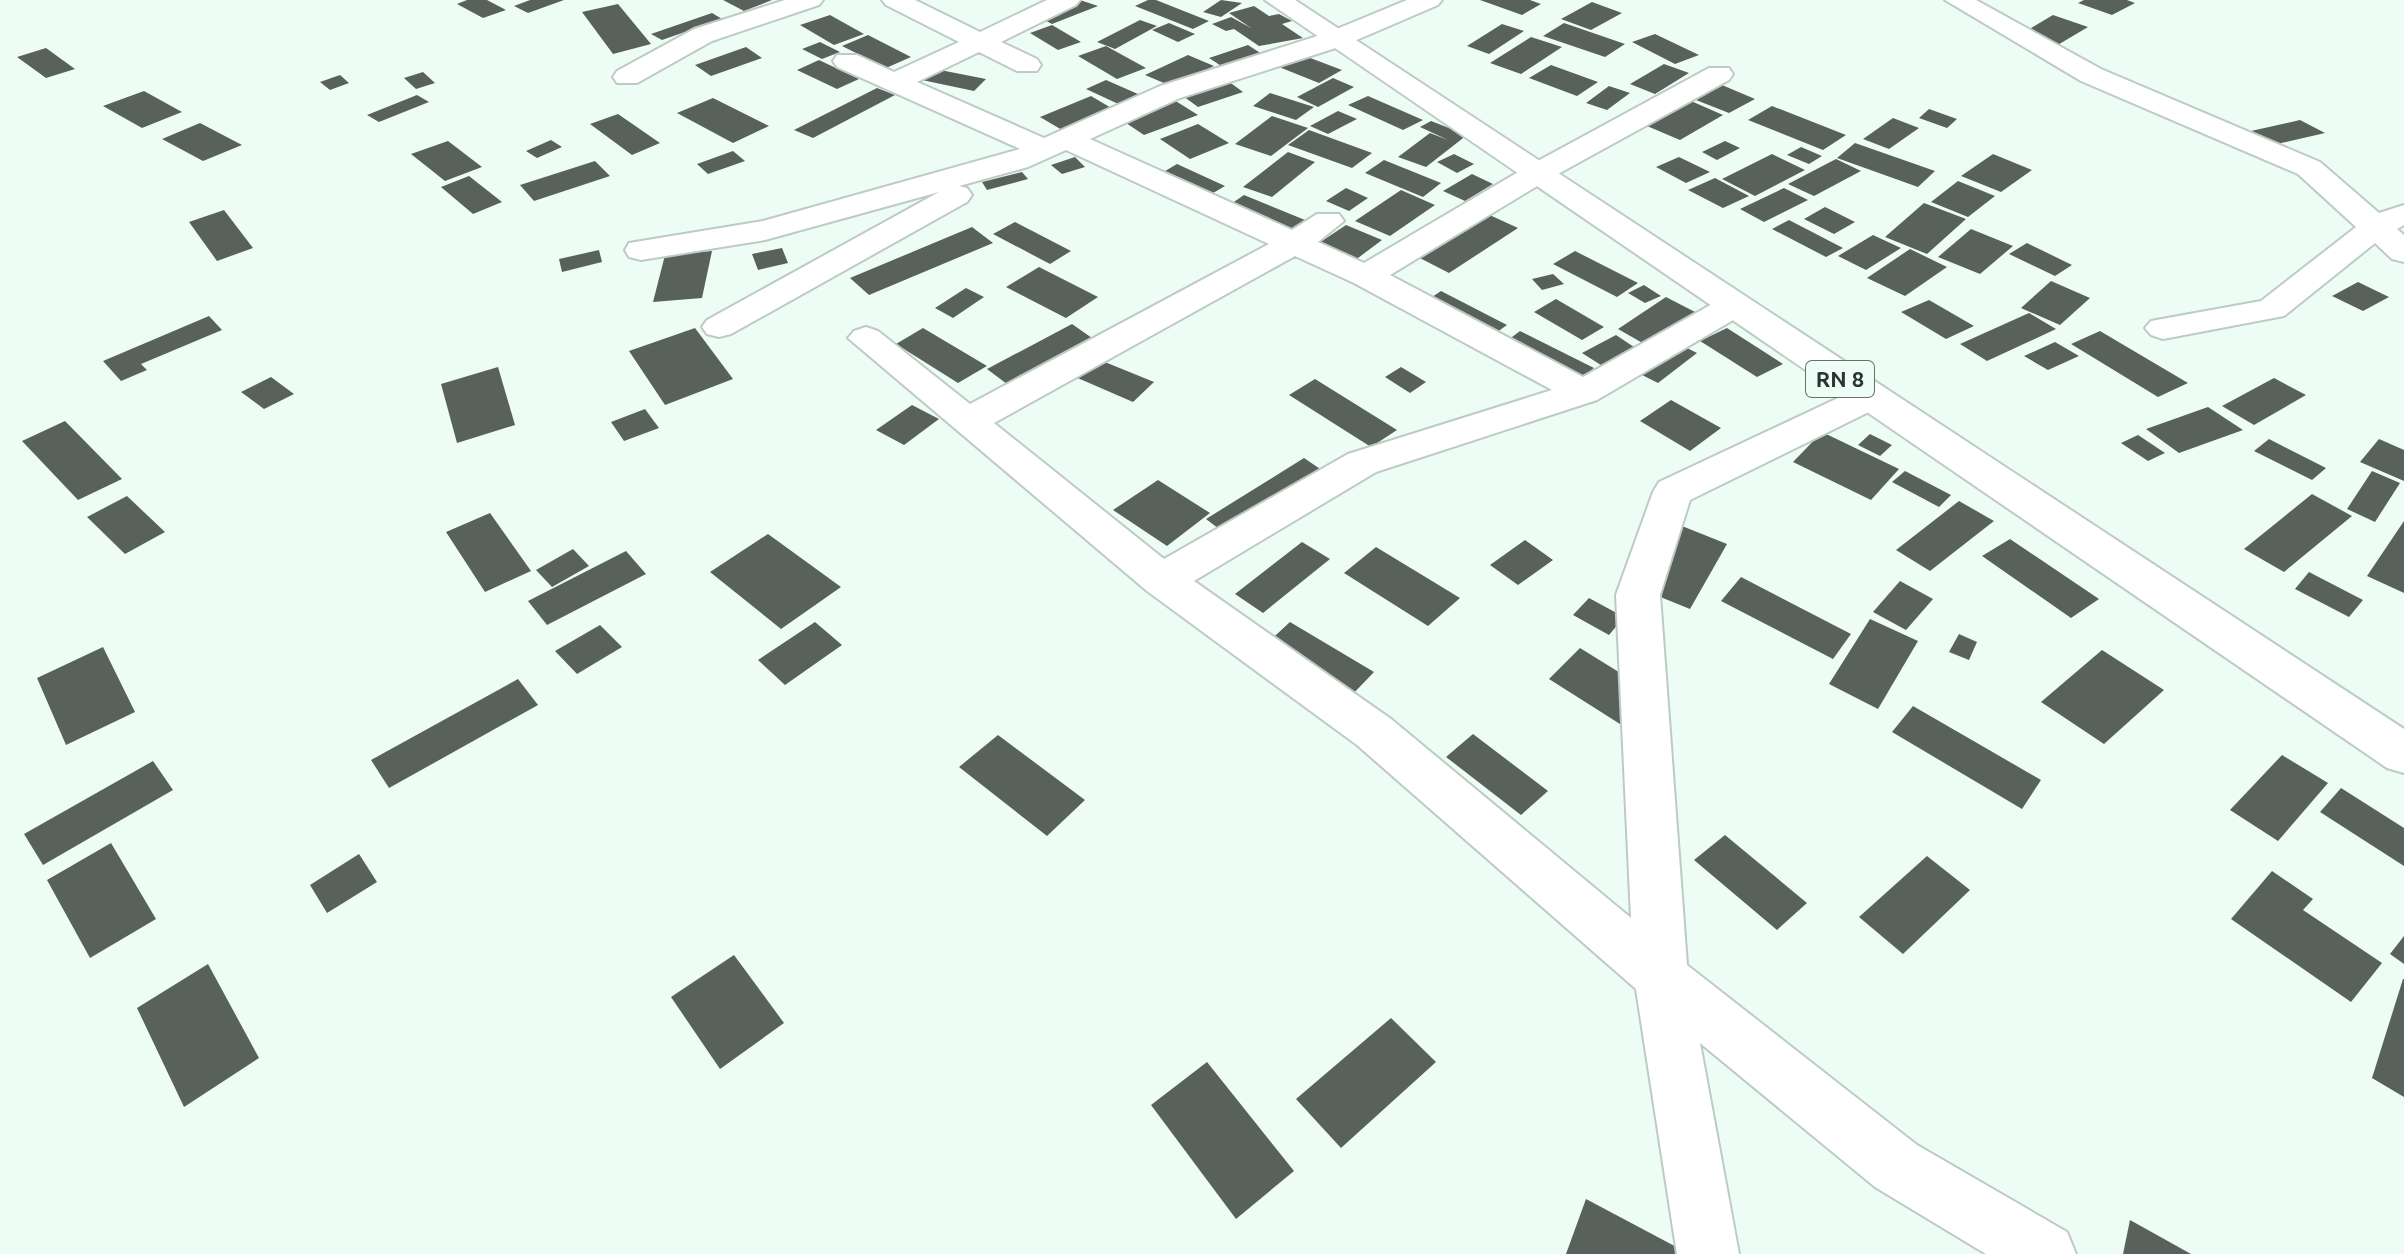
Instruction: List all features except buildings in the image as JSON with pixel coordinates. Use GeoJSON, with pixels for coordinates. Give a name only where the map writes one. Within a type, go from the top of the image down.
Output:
{"type":"FeatureCollection","features":[{"type":"Feature","properties":{"kind":"street"},"geometry":{"type":"LineString","coordinates":[[627,77],[703,35],[810,0]]}},
{"type":"Feature","properties":{"kind":"street"},"geometry":{"type":"LineString","coordinates":[[895,0],[1027,65]]}},
{"type":"Feature","properties":{"kind":"street"},"geometry":{"type":"LineString","coordinates":[[895,82],[1067,0]]}},
{"type":"Feature","properties":{"kind":"street","name":"RN 8"},"geometry":{"type":"LineString","coordinates":[[1278,0],[1868,398],[2404,754]]}},
{"type":"Feature","properties":{"kind":"street"},"geometry":{"type":"LineString","coordinates":[[719,327],[1043,150],[1170,92],[1336,39],[1429,0]]}},
{"type":"Feature","properties":{"kind":"street"},"geometry":{"type":"LineString","coordinates":[[1958,0],[2091,75],[2309,168],[2390,220],[2404,252]]}},
{"type":"Feature","properties":{"kind":"street"},"geometry":{"type":"LineString","coordinates":[[847,61],[1043,150],[1294,243],[1366,276],[1584,392]]}},
{"type":"Feature","properties":{"kind":"street"},"geometry":{"type":"LineString","coordinates":[[1366,276],[1536,174],[1719,74]]}},
{"type":"Feature","properties":{"kind":"street"},"geometry":{"type":"LineString","coordinates":[[641,250],[765,230],[1043,150]]}},
{"type":"Feature","properties":{"kind":"street"},"geometry":{"type":"LineString","coordinates":[[2163,328],[2272,309],[2390,220]]}},
{"type":"Feature","properties":{"kind":"street"},"geometry":{"type":"LineString","coordinates":[[968,421],[1294,243],[1328,221]]}},
{"type":"Feature","properties":{"kind":"street"},"geometry":{"type":"LineString","coordinates":[[1162,580],[1362,463],[1584,392],[1733,306]]}},
{"type":"Feature","properties":{"kind":"street"},"geometry":{"type":"LineString","coordinates":[[866,338],[1162,580],[1374,732],[1661,977],[1896,1166],[2045,1254]]}},
{"type":"Feature","properties":{"kind":"street"},"geometry":{"type":"LineString","coordinates":[[1708,1254],[1661,977],[1638,595],[1673,492],[1868,398]]}}]}
